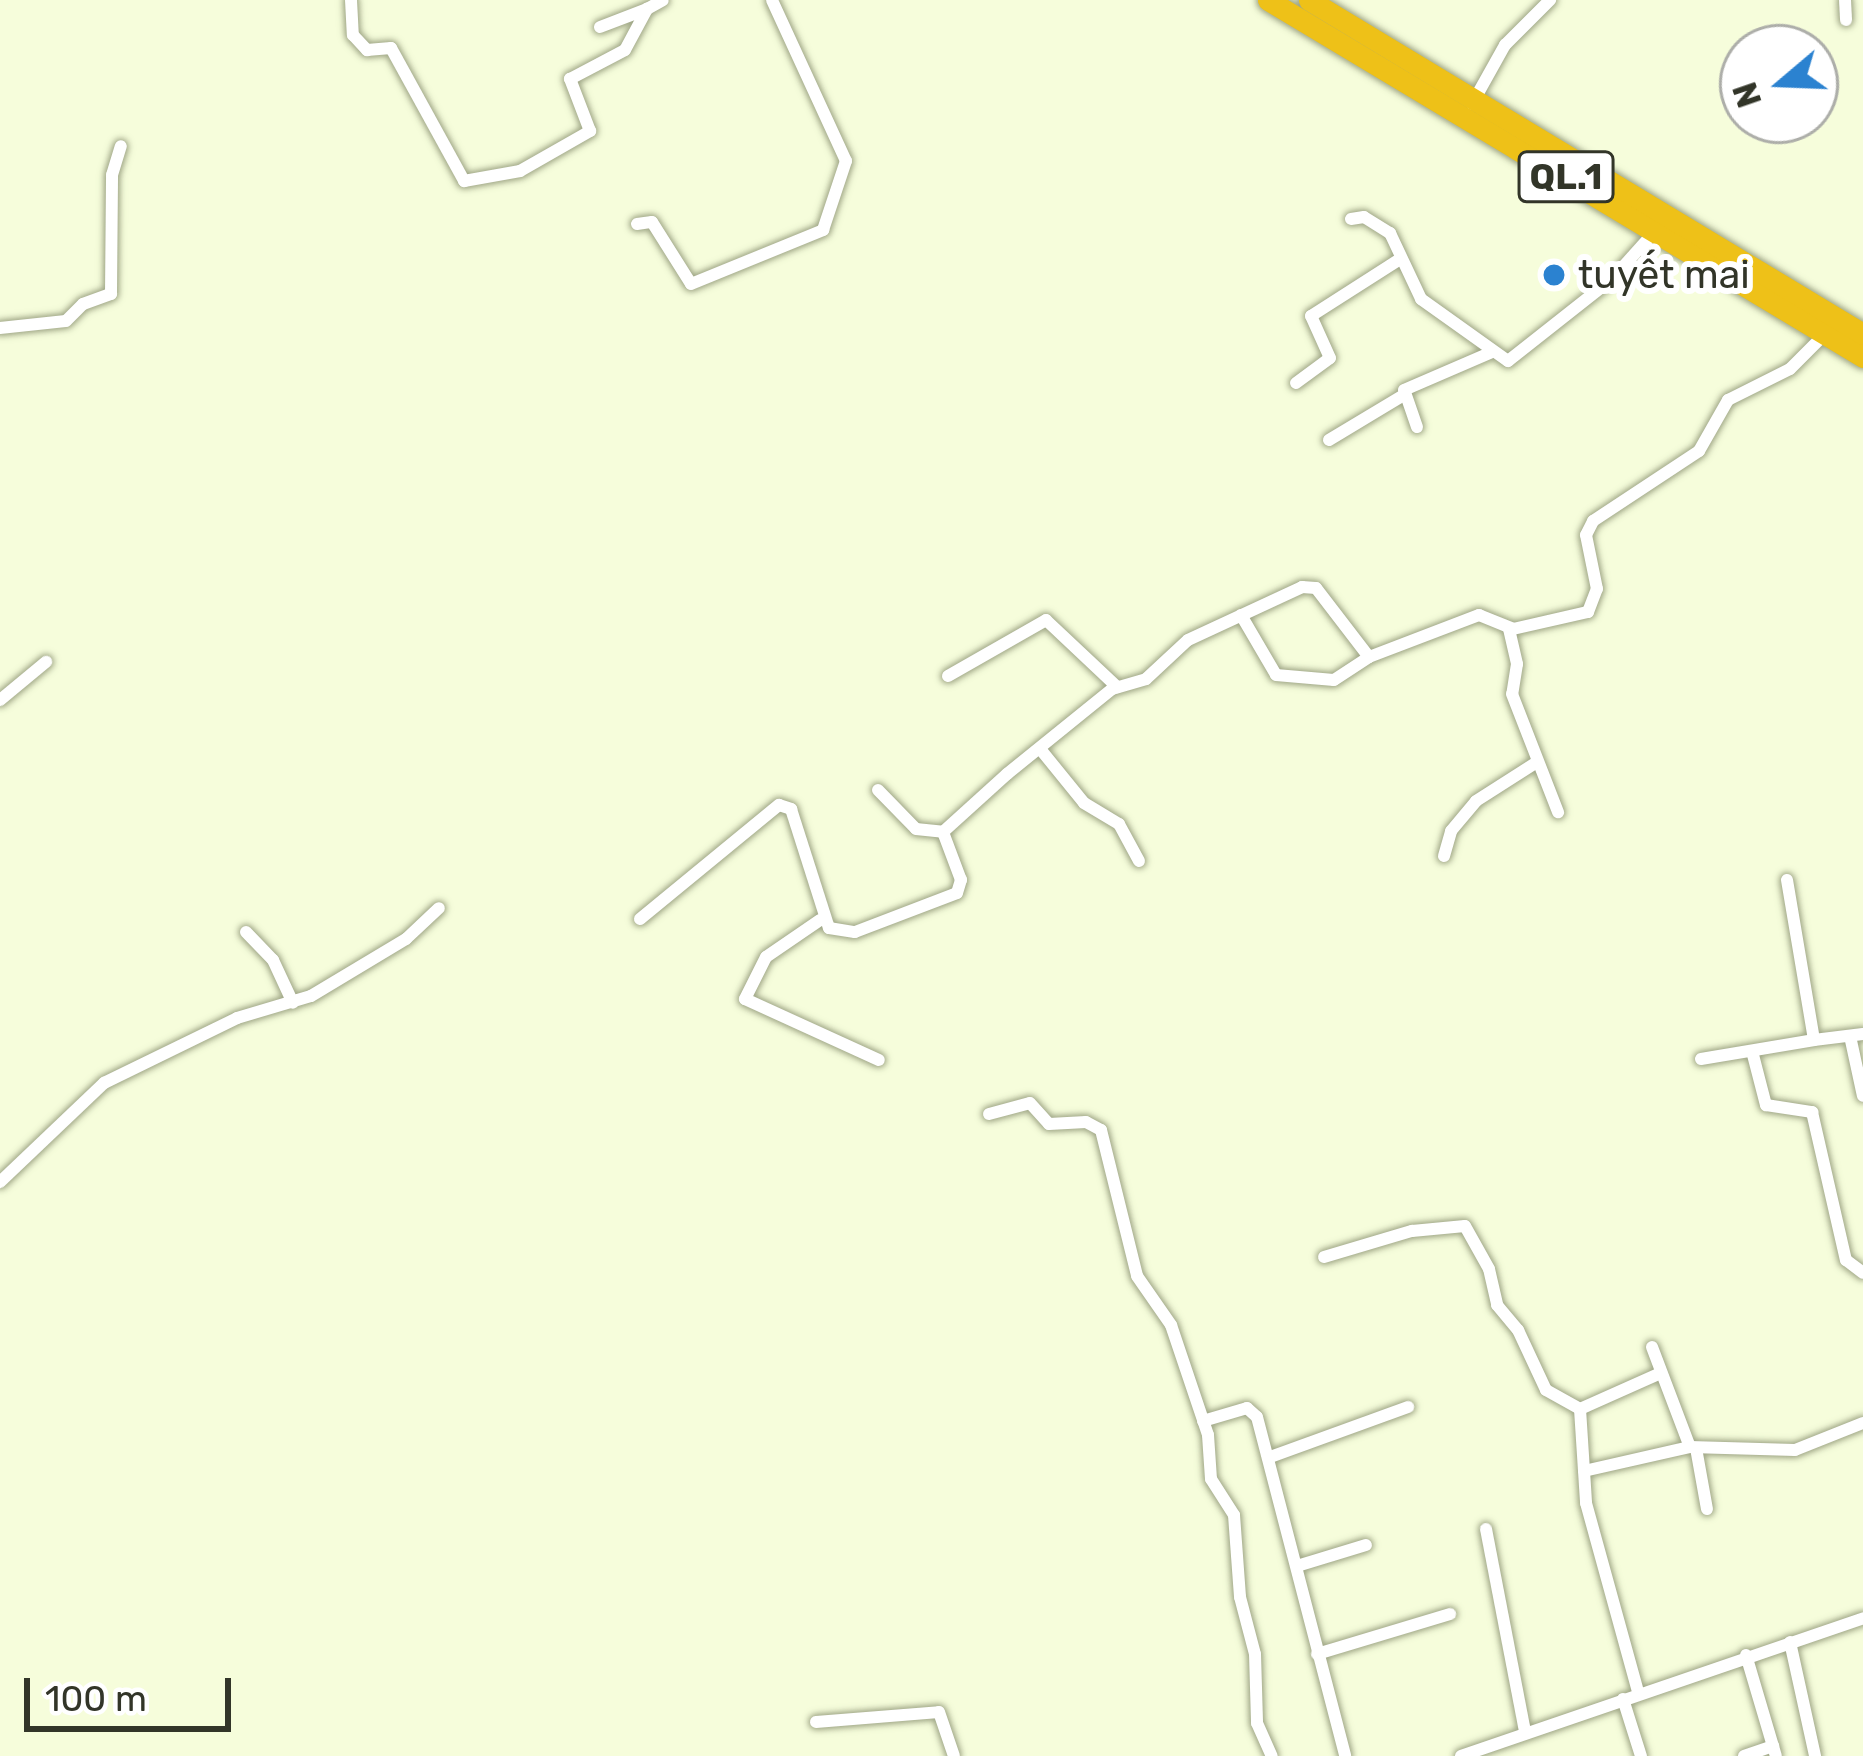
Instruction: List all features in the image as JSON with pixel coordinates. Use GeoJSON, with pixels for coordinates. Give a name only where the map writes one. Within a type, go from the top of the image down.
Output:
{"type":"FeatureCollection","features":[{"type":"Feature","properties":{"kind":"highway","name":"QL.1"},"geometry":{"type":"LineString","coordinates":[[1268,0],[1470,106],[1858,326]]}},
{"type":"Feature","properties":{"kind":"highway","name":"QL.1"},"geometry":{"type":"LineString","coordinates":[[1309,0],[1655,231],[1863,357]]}},
{"type":"Feature","properties":{"kind":"street"},"geometry":{"type":"LineString","coordinates":[[351,0],[353,34],[367,50],[391,48],[464,181],[520,171],[590,131],[570,79],[626,50],[646,9]]}},
{"type":"Feature","properties":{"kind":"street"},"geometry":{"type":"LineString","coordinates":[[600,26],[663,0]]}},
{"type":"Feature","properties":{"kind":"street"},"geometry":{"type":"LineString","coordinates":[[637,224],[652,222],[691,284],[823,230],[846,161],[772,0]]}},
{"type":"Feature","properties":{"kind":"street"},"geometry":{"type":"LineString","coordinates":[[1470,106],[1499,53],[1550,0]]}},
{"type":"Feature","properties":{"kind":"street"},"geometry":{"type":"LineString","coordinates":[[1845,0],[1846,20]]}},
{"type":"Feature","properties":{"kind":"street"},"geometry":{"type":"LineString","coordinates":[[0,328],[66,321],[83,304],[111,294],[112,175],[121,146]]}},
{"type":"Feature","properties":{"kind":"street"},"geometry":{"type":"LineString","coordinates":[[1351,220],[1364,217],[1390,233],[1421,298],[1508,362],[1521,357],[1655,231]]}},
{"type":"Feature","properties":{"kind":"street"},"geometry":{"type":"LineString","coordinates":[[1296,382],[1330,358],[1311,316],[1400,259]]}},
{"type":"Feature","properties":{"kind":"street"},"geometry":{"type":"LineString","coordinates":[[1241,615],[1276,675],[1334,680],[1369,657],[1479,615],[1509,629],[1591,611],[1597,584],[1586,535],[1593,521],[1699,451],[1728,400],[1790,369],[1825,334]]}},
{"type":"Feature","properties":{"kind":"street"},"geometry":{"type":"LineString","coordinates":[[1329,440],[1404,394],[1490,353]]}},
{"type":"Feature","properties":{"kind":"street"},"geometry":{"type":"LineString","coordinates":[[1404,394],[1417,427]]}},
{"type":"Feature","properties":{"kind":"street"},"geometry":{"type":"LineString","coordinates":[[878,790],[916,829],[943,832],[1117,687],[1142,682],[1188,640],[1313,586],[1369,657]]}},
{"type":"Feature","properties":{"kind":"street"},"geometry":{"type":"LineString","coordinates":[[948,676],[1046,620],[1117,687]]}},
{"type":"Feature","properties":{"kind":"street"},"geometry":{"type":"LineString","coordinates":[[1509,629],[1517,664],[1512,694],[1558,812]]}},
{"type":"Feature","properties":{"kind":"street"},"geometry":{"type":"LineString","coordinates":[[0,700],[46,662]]}},
{"type":"Feature","properties":{"kind":"street"},"geometry":{"type":"LineString","coordinates":[[1041,750],[1084,803],[1119,824],[1139,861]]}},
{"type":"Feature","properties":{"kind":"street"},"geometry":{"type":"LineString","coordinates":[[1444,856],[1450,831],[1476,801],[1538,762]]}},
{"type":"Feature","properties":{"kind":"street"},"geometry":{"type":"LineString","coordinates":[[640,920],[779,805],[791,809],[820,920]]}},
{"type":"Feature","properties":{"kind":"street"},"geometry":{"type":"LineString","coordinates":[[880,1060],[745,998],[782,940],[820,920],[855,932],[960,891],[943,832]]}},
{"type":"Feature","properties":{"kind":"street"},"geometry":{"type":"LineString","coordinates":[[1786,880],[1814,1040]]}},
{"type":"Feature","properties":{"kind":"street"},"geometry":{"type":"LineString","coordinates":[[0,1182],[104,1083],[406,939],[440,908]]}},
{"type":"Feature","properties":{"kind":"street"},"geometry":{"type":"LineString","coordinates":[[246,932],[289,993]]}},
{"type":"Feature","properties":{"kind":"street"},"geometry":{"type":"LineString","coordinates":[[1701,1059],[1857,1035],[1863,1096]]}},
{"type":"Feature","properties":{"kind":"street"},"geometry":{"type":"LineString","coordinates":[[1752,1051],[1770,1109],[1814,1116],[1846,1261],[1863,1273]]}},
{"type":"Feature","properties":{"kind":"street"},"geometry":{"type":"LineString","coordinates":[[989,1114],[1030,1102],[1049,1124],[1098,1125],[1137,1276],[1164,1308],[1203,1421],[1211,1480],[1238,1530],[1257,1723],[1272,1756]]}},
{"type":"Feature","properties":{"kind":"street"},"geometry":{"type":"LineString","coordinates":[[1324,1257],[1412,1231],[1465,1226],[1490,1269],[1497,1305],[1546,1390],[1580,1409]]}},
{"type":"Feature","properties":{"kind":"street"},"geometry":{"type":"LineString","coordinates":[[1652,1347],[1693,1448],[1707,1509]]}},
{"type":"Feature","properties":{"kind":"street"},"geometry":{"type":"LineString","coordinates":[[1580,1409],[1661,1373]]}},
{"type":"Feature","properties":{"kind":"street"},"geometry":{"type":"LineString","coordinates":[[1270,1457],[1408,1407]]}},
{"type":"Feature","properties":{"kind":"street"},"geometry":{"type":"LineString","coordinates":[[1580,1409],[1586,1503],[1638,1692]]}},
{"type":"Feature","properties":{"kind":"street"},"geometry":{"type":"LineString","coordinates":[[1203,1421],[1252,1411],[1270,1457],[1345,1756]]}},
{"type":"Feature","properties":{"kind":"street"},"geometry":{"type":"LineString","coordinates":[[1584,1472],[1693,1448],[1795,1450],[1863,1424]]}},
{"type":"Feature","properties":{"kind":"street"},"geometry":{"type":"LineString","coordinates":[[1486,1529],[1525,1731]]}},
{"type":"Feature","properties":{"kind":"street"},"geometry":{"type":"LineString","coordinates":[[1298,1566],[1366,1545]]}},
{"type":"Feature","properties":{"kind":"street"},"geometry":{"type":"LineString","coordinates":[[1317,1654],[1450,1614]]}},
{"type":"Feature","properties":{"kind":"street"},"geometry":{"type":"LineString","coordinates":[[1461,1756],[1863,1618]]}},
{"type":"Feature","properties":{"kind":"street"},"geometry":{"type":"LineString","coordinates":[[1790,1642],[1815,1756]]}},
{"type":"Feature","properties":{"kind":"street"},"geometry":{"type":"LineString","coordinates":[[1744,1756],[1774,1751],[1746,1655]]}},
{"type":"Feature","properties":{"kind":"street"},"geometry":{"type":"LineString","coordinates":[[1623,1699],[1641,1756]]}},
{"type":"Feature","properties":{"kind":"street"},"geometry":{"type":"LineString","coordinates":[[816,1722],[939,1712],[954,1756]]}},
{"type":"Feature","properties":{"kind":"place","name":"tuyết mai"},"geometry":{"type":"Point","coordinates":[1554,275]}}]}
